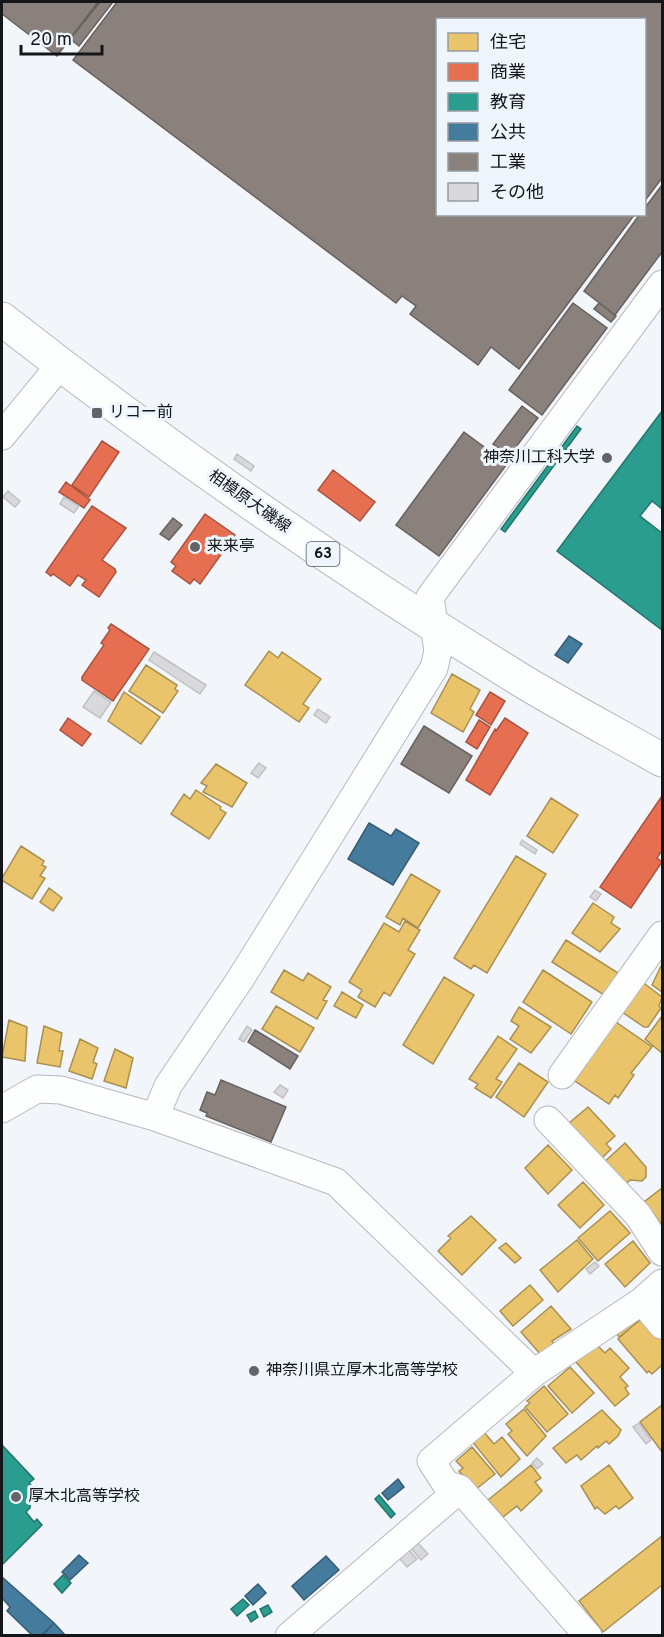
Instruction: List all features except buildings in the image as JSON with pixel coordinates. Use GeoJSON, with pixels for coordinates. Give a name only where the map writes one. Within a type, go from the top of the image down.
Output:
{"type":"FeatureCollection","features":[{"type":"Feature","properties":{"kind":"main road","name":"相模原大磯線"},"geometry":{"type":"LineString","coordinates":[[2,319],[60,365],[225,486],[433,625],[526,683],[663,760]]}},
{"type":"Feature","properties":{"kind":"street"},"geometry":{"type":"LineString","coordinates":[[155,1117],[168,1086],[242,978],[434,668],[438,651],[430,597],[663,284]]}},
{"type":"Feature","properties":{"kind":"street"},"geometry":{"type":"LineString","coordinates":[[2,436],[60,365]]}},
{"type":"Feature","properties":{"kind":"street"},"geometry":{"type":"LineString","coordinates":[[562,1075],[663,935]]}},
{"type":"Feature","properties":{"kind":"street"},"geometry":{"type":"LineString","coordinates":[[2,1109],[37,1089],[61,1090],[155,1117],[336,1182],[534,1373]]}},
{"type":"Feature","properties":{"kind":"street"},"geometry":{"type":"LineString","coordinates":[[548,1120],[638,1215],[663,1252]]}},
{"type":"Feature","properties":{"kind":"street"},"geometry":{"type":"LineString","coordinates":[[588,1635],[460,1489],[446,1484],[431,1461],[534,1373],[642,1301],[663,1283]]}},
{"type":"Feature","properties":{"kind":"street"},"geometry":{"type":"LineString","coordinates":[[642,1301],[663,1325]]}},
{"type":"Feature","properties":{"kind":"street"},"geometry":{"type":"LineString","coordinates":[[292,1635],[460,1489]]}},
{"type":"Feature","properties":{"kind":"place","name":"リコー前"},"geometry":{"type":"Point","coordinates":[97,413]}},
{"type":"Feature","properties":{"kind":"place","name":"神奈川工科大学"},"geometry":{"type":"Point","coordinates":[607,458]}},
{"type":"Feature","properties":{"kind":"place","name":"来来亭"},"geometry":{"type":"Point","coordinates":[195,547]}},
{"type":"Feature","properties":{"kind":"place","name":"神奈川県立厚木北高等学校"},"geometry":{"type":"Point","coordinates":[254,1371]}},
{"type":"Feature","properties":{"kind":"place","name":"厚木北高等学校"},"geometry":{"type":"Point","coordinates":[16,1497]}}]}
